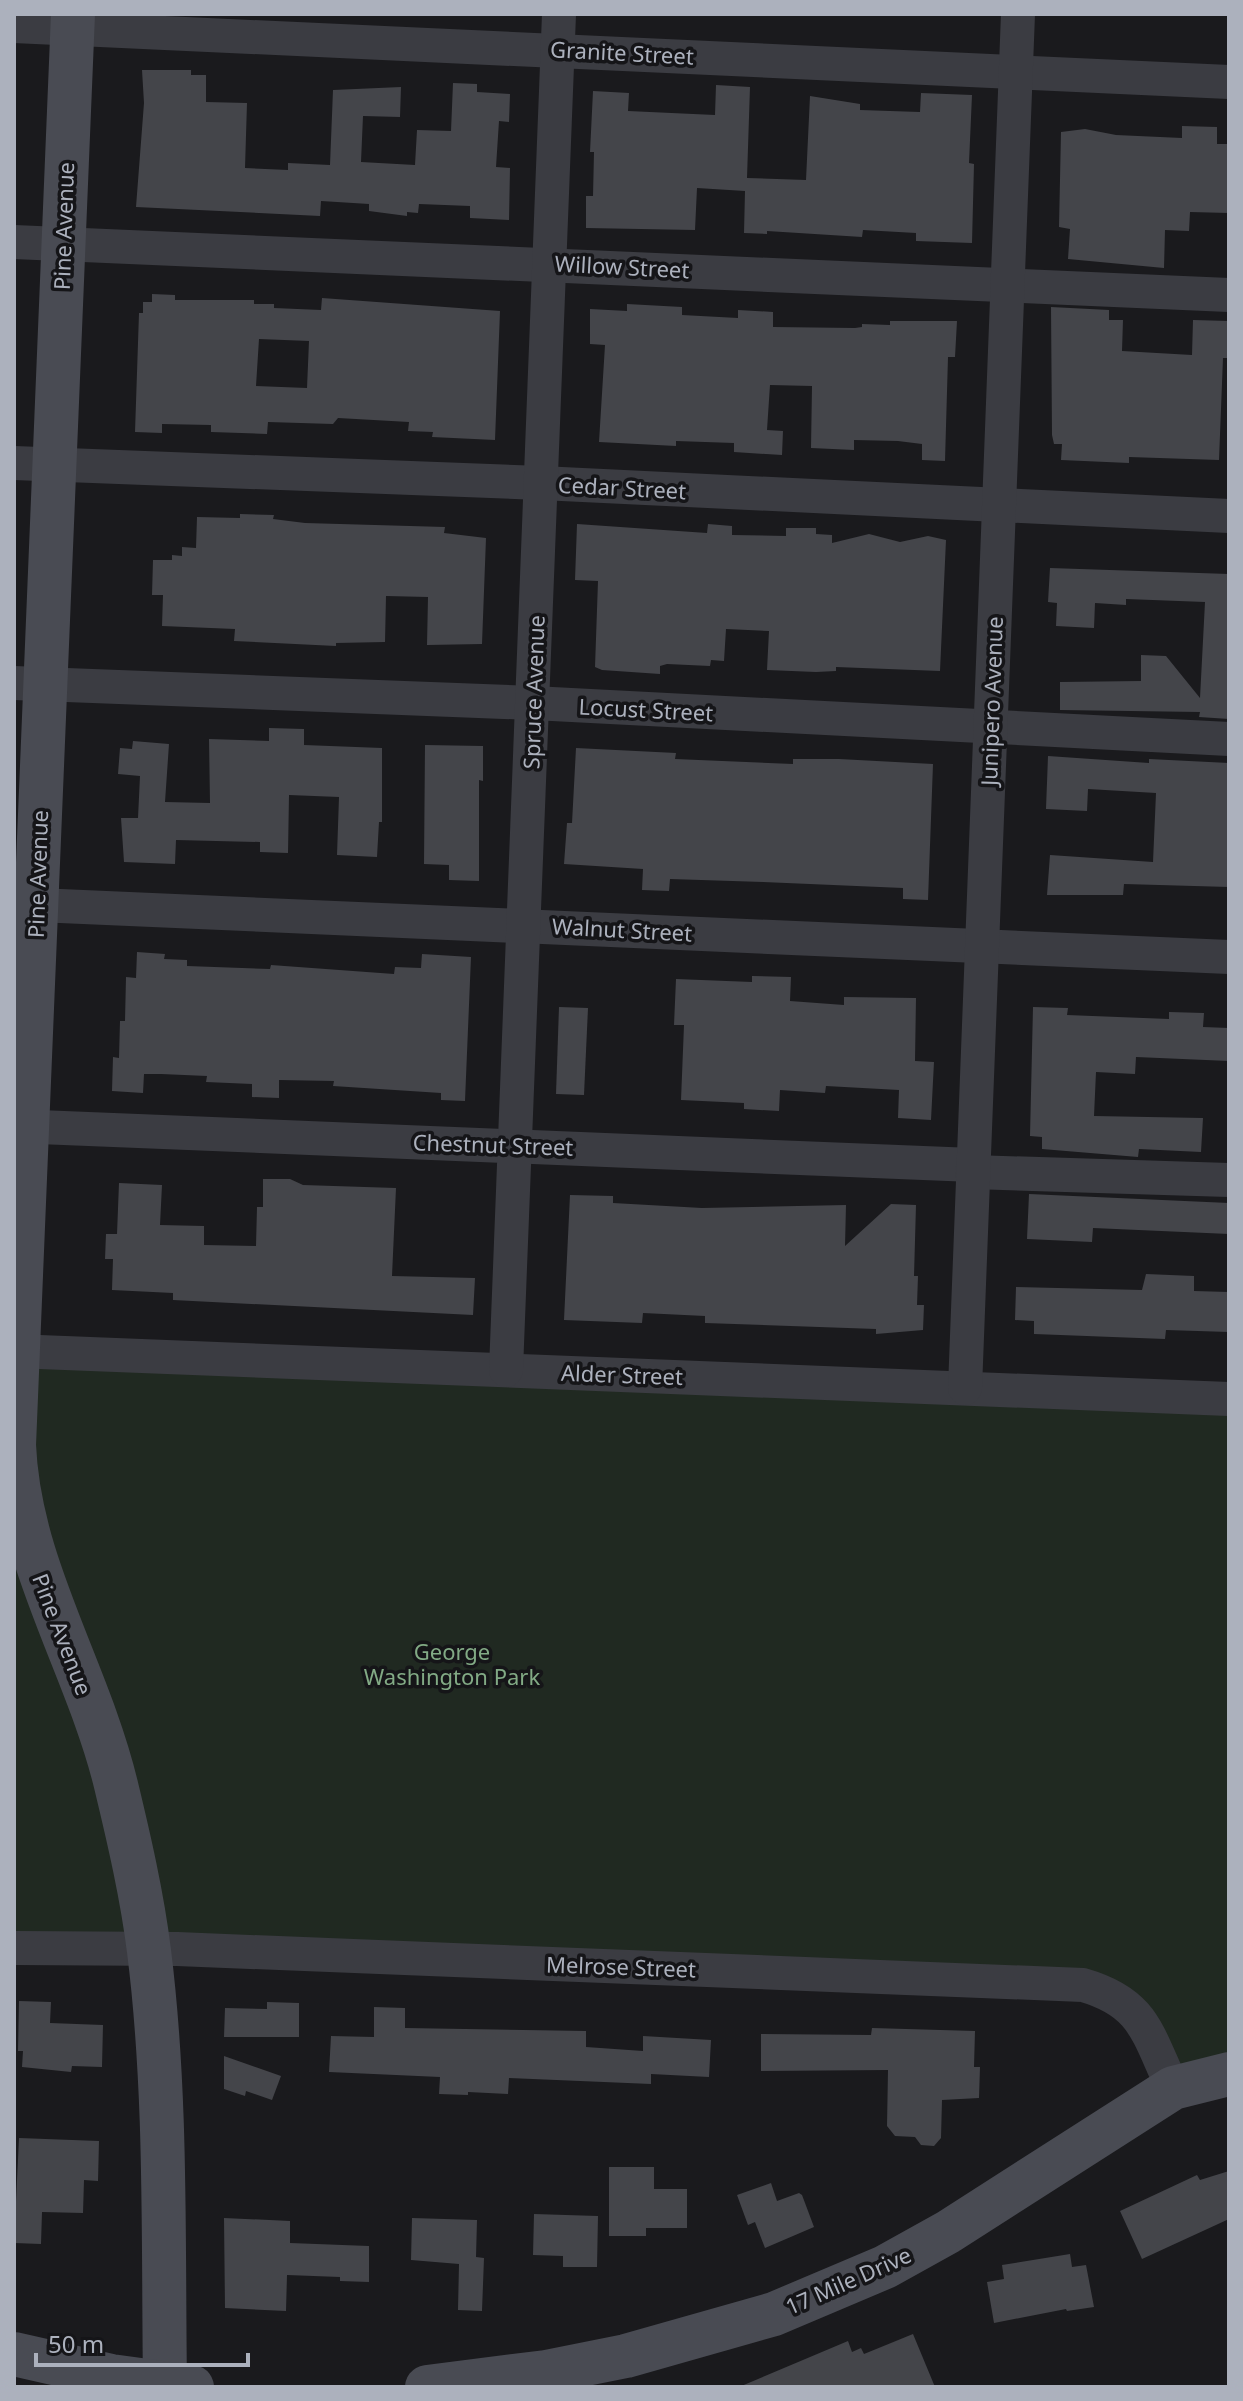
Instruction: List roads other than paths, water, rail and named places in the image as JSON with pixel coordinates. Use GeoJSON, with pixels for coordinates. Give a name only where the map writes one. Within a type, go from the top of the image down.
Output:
{"type":"FeatureCollection","features":[{"type":"Feature","properties":{"kind":"main road","name":"Pine Avenue"},"geometry":{"type":"LineString","coordinates":[[72,21],[62,244],[34,464],[14,1445],[19,1507],[115,1781],[149,1950],[163,2192],[180,2386]]}},
{"type":"Feature","properties":{"kind":"main road","name":"17 Mile Drive"},"geometry":{"type":"LineString","coordinates":[[427,2387],[546,2372],[626,2356],[774,2314],[885,2267],[948,2232],[1173,2088],[1229,2074]]}},
{"type":"Feature","properties":{"kind":"main road"},"geometry":{"type":"LineString","coordinates":[[14,2354],[180,2386]]}},
{"type":"Feature","properties":{"kind":"street","name":"Spruce Avenue"},"geometry":{"type":"LineString","coordinates":[[506,1370],[512,1144],[524,924],[559,14]]}},
{"type":"Feature","properties":{"kind":"street","name":"Junipero Avenue"},"geometry":{"type":"LineString","coordinates":[[965,1388],[1018,14]]}},
{"type":"Feature","properties":{"kind":"street","name":"Granite Street"},"geometry":{"type":"LineString","coordinates":[[14,26],[72,21],[557,49],[1229,82]]}},
{"type":"Feature","properties":{"kind":"street","name":"Willow Street"},"geometry":{"type":"LineString","coordinates":[[14,242],[551,263],[1229,295]]}},
{"type":"Feature","properties":{"kind":"street","name":"Cedar Street"},"geometry":{"type":"LineString","coordinates":[[34,464],[541,483],[1229,516]]}},
{"type":"Feature","properties":{"kind":"street","name":"Locust Street"},"geometry":{"type":"LineString","coordinates":[[29,683],[533,703],[1229,739]]}},
{"type":"Feature","properties":{"kind":"street","name":"Walnut Street"},"geometry":{"type":"LineString","coordinates":[[25,904],[86,910],[524,924],[1229,957]]}},
{"type":"Feature","properties":{"kind":"street","name":"Chestnut Street"},"geometry":{"type":"LineString","coordinates":[[21,1127],[512,1144],[1229,1180]]}},
{"type":"Feature","properties":{"kind":"street","name":"Alder Street"},"geometry":{"type":"LineString","coordinates":[[16,1352],[1229,1399]]}},
{"type":"Feature","properties":{"kind":"street","name":"Melrose Street"},"geometry":{"type":"LineString","coordinates":[[14,1948],[149,1950],[1083,1985],[1121,1999],[1136,2012],[1173,2088]]}},
{"type":"Feature","properties":{"kind":"park label","name":"George Washington Park"},"geometry":{"type":"Point","coordinates":[452,1664]}}]}
